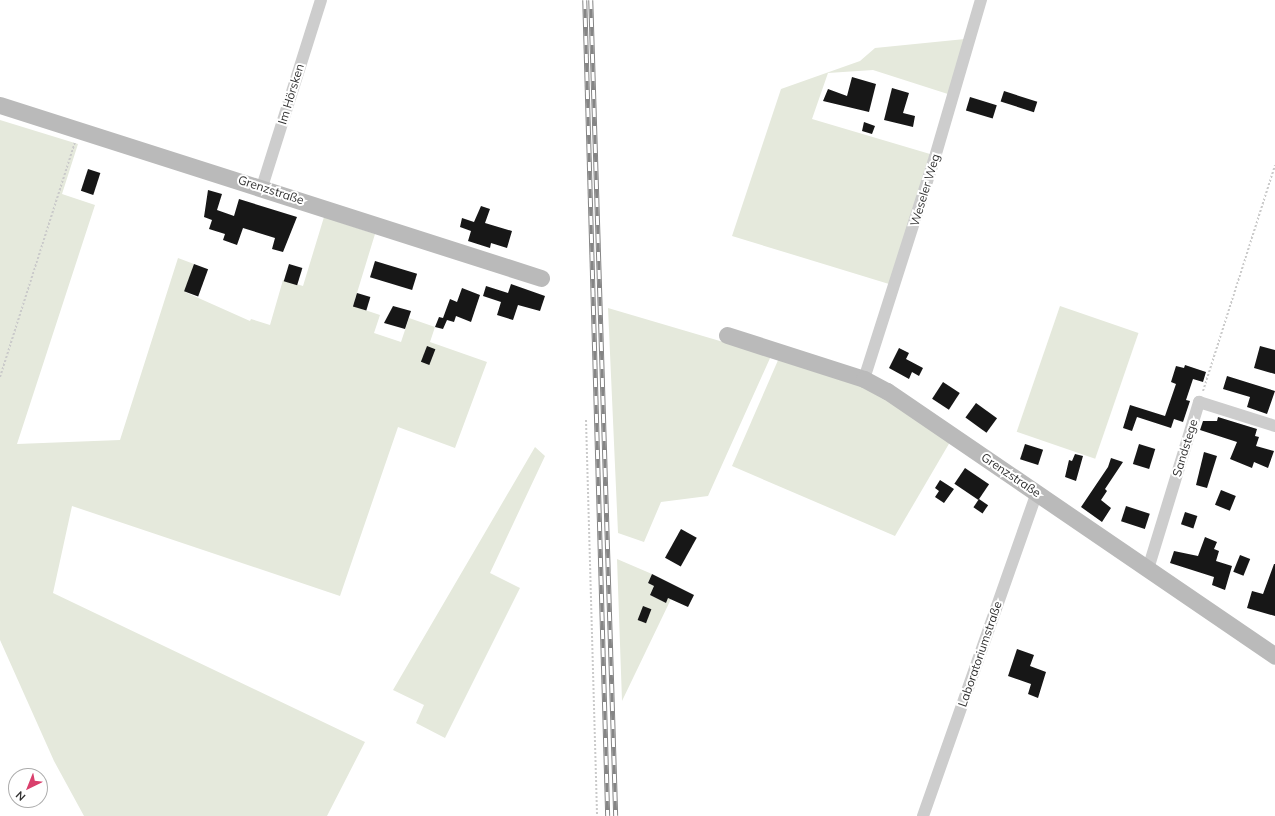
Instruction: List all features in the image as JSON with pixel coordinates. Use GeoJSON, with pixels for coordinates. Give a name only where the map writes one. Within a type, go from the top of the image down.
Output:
{"type":"FeatureCollection","features":[{"type":"Feature","properties":{"kind":"street","name":"Im Hörsken"},"geometry":{"type":"LineString","coordinates":[[262,187],[321,0]]}},
{"type":"Feature","properties":{"kind":"street","name":"Weseler Weg"},"geometry":{"type":"LineString","coordinates":[[864,379],[936,157],[981,0]]}},
{"type":"Feature","properties":{"kind":"street","name":"Grenzstraße"},"geometry":{"type":"LineString","coordinates":[[0,105],[262,187],[541,278]]}},
{"type":"Feature","properties":{"kind":"street","name":"Grenzstraße"},"geometry":{"type":"LineString","coordinates":[[727,334],[864,379],[887,391],[1275,656]]}},
{"type":"Feature","properties":{"kind":"street"},"geometry":{"type":"LineString","coordinates":[[1199,402],[1275,426]]}},
{"type":"Feature","properties":{"kind":"street","name":"Sandstege"},"geometry":{"type":"LineString","coordinates":[[1148,569],[1199,402]]}},
{"type":"Feature","properties":{"kind":"street","name":"Laboratoriumstraße"},"geometry":{"type":"LineString","coordinates":[[923,816],[1037,493]]}},
{"type":"Feature","properties":{"kind":"path"},"geometry":{"type":"LineString","coordinates":[[0,377],[79,130]]}},
{"type":"Feature","properties":{"kind":"path"},"geometry":{"type":"LineString","coordinates":[[1199,402],[1275,165]]}},
{"type":"Feature","properties":{"kind":"path"},"geometry":{"type":"LineString","coordinates":[[586,420],[597,816]]}},
{"type":"Feature","properties":{"kind":"shaded area"},"geometry":{"type":"Polygon","coordinates":[[[965,39],[951,95],[873,70],[828,73],[812,119],[930,154],[889,284],[732,236],[781,89],[860,61],[875,48],[965,39]]]}},
{"type":"Feature","properties":{"kind":"shaded area"},"geometry":{"type":"Polygon","coordinates":[[[0,120],[78,144],[62,194],[95,205],[17,444],[120,440],[178,258],[194,264],[185,292],[250,321],[251,319],[270,325],[283,280],[303,286],[324,217],[375,234],[353,306],[380,315],[374,333],[401,342],[409,318],[435,327],[430,342],[487,362],[455,448],[398,427],[340,596],[72,506],[53,593],[365,742],[327,816],[84,816],[54,761],[0,640],[0,120]]]}},
{"type":"Feature","properties":{"kind":"shaded area"},"geometry":{"type":"Polygon","coordinates":[[[1060,306],[1138,333],[1095,459],[1017,432],[1060,306]]]}},
{"type":"Feature","properties":{"kind":"shaded area"},"geometry":{"type":"Polygon","coordinates":[[[608,308],[771,356],[708,496],[661,502],[644,542],[618,533],[608,308]]]}},
{"type":"Feature","properties":{"kind":"shaded area"},"geometry":{"type":"Polygon","coordinates":[[[779,358],[867,386],[950,442],[895,536],[732,466],[779,358]]]}},
{"type":"Feature","properties":{"kind":"shaded area"},"geometry":{"type":"Polygon","coordinates":[[[535,447],[545,456],[490,573],[520,588],[445,738],[416,723],[424,705],[393,690],[535,447]]]}},
{"type":"Feature","properties":{"kind":"shaded area"},"geometry":{"type":"Polygon","coordinates":[[[617,559],[652,574],[648,583],[654,586],[650,595],[666,603],[668,598],[671,599],[622,701],[617,559]]]}},
{"type":"Feature","properties":{"kind":"building"},"geometry":{"type":"Polygon","coordinates":[[[852,77],[876,84],[869,112],[823,101],[828,89],[847,96],[852,77]]]}},
{"type":"Feature","properties":{"kind":"building"},"geometry":{"type":"Polygon","coordinates":[[[892,88],[909,93],[903,113],[915,116],[913,127],[884,120],[892,88]]]}},
{"type":"Feature","properties":{"kind":"building"},"geometry":{"type":"Polygon","coordinates":[[[1004,91],[1037,102],[1034,112],[1001,101],[1004,91]]]}},
{"type":"Feature","properties":{"kind":"building"},"geometry":{"type":"Polygon","coordinates":[[[970,97],[997,105],[993,119],[966,110],[970,97]]]}},
{"type":"Feature","properties":{"kind":"building"},"geometry":{"type":"Polygon","coordinates":[[[864,122],[875,126],[872,134],[862,131],[864,122]]]}},
{"type":"Feature","properties":{"kind":"building"},"geometry":{"type":"Polygon","coordinates":[[[88,169],[100,173],[93,195],[81,191],[88,169]]]}},
{"type":"Feature","properties":{"kind":"building"},"geometry":{"type":"Polygon","coordinates":[[[208,190],[222,194],[217,210],[234,216],[239,199],[297,217],[283,252],[272,249],[275,238],[243,228],[237,245],[223,240],[225,234],[209,229],[212,220],[204,217],[208,190]]]}},
{"type":"Feature","properties":{"kind":"building"},"geometry":{"type":"Polygon","coordinates":[[[481,206],[490,209],[485,223],[512,231],[507,248],[491,243],[490,248],[468,241],[471,231],[460,227],[462,218],[474,222],[481,206]]]}},
{"type":"Feature","properties":{"kind":"building"},"geometry":{"type":"Polygon","coordinates":[[[375,261],[417,274],[412,290],[370,277],[375,261]]]}},
{"type":"Feature","properties":{"kind":"building"},"geometry":{"type":"Polygon","coordinates":[[[194,264],[208,269],[198,296],[184,291],[194,264]]]}},
{"type":"Feature","properties":{"kind":"building"},"geometry":{"type":"Polygon","coordinates":[[[289,264],[302,268],[297,285],[284,281],[289,264]]]}},
{"type":"Feature","properties":{"kind":"building"},"geometry":{"type":"Polygon","coordinates":[[[511,284],[545,296],[540,311],[518,305],[513,320],[497,315],[501,302],[483,296],[486,286],[508,293],[511,284]]]}},
{"type":"Feature","properties":{"kind":"building"},"geometry":{"type":"Polygon","coordinates":[[[462,288],[480,295],[471,322],[456,316],[454,322],[447,320],[443,329],[435,327],[439,317],[443,318],[450,299],[457,302],[462,288]]]}},
{"type":"Feature","properties":{"kind":"building"},"geometry":{"type":"Polygon","coordinates":[[[357,293],[370,297],[366,310],[353,306],[357,293]]]}},
{"type":"Feature","properties":{"kind":"building"},"geometry":{"type":"Polygon","coordinates":[[[393,306],[411,311],[405,329],[384,323],[393,306]]]}},
{"type":"Feature","properties":{"kind":"building"},"geometry":{"type":"Polygon","coordinates":[[[427,346],[435,349],[429,365],[421,362],[427,346]]]}},
{"type":"Feature","properties":{"kind":"building"},"geometry":{"type":"Polygon","coordinates":[[[1260,346],[1275,350],[1275,374],[1254,368],[1260,346]]]}},
{"type":"Feature","properties":{"kind":"building"},"geometry":{"type":"Polygon","coordinates":[[[899,348],[909,353],[906,359],[923,368],[919,376],[912,372],[909,379],[889,368],[899,348]]]}},
{"type":"Feature","properties":{"kind":"building"},"geometry":{"type":"Polygon","coordinates":[[[1185,365],[1206,372],[1203,382],[1193,379],[1186,400],[1190,401],[1183,422],[1174,419],[1171,428],[1137,417],[1132,431],[1123,428],[1130,405],[1165,416],[1176,384],[1171,382],[1176,366],[1184,368],[1185,365]]]}},
{"type":"Feature","properties":{"kind":"building"},"geometry":{"type":"Polygon","coordinates":[[[1227,376],[1275,391],[1267,414],[1247,407],[1250,397],[1223,389],[1227,376]]]}},
{"type":"Feature","properties":{"kind":"building"},"geometry":{"type":"Polygon","coordinates":[[[943,382],[960,393],[949,410],[932,399],[943,382]]]}},
{"type":"Feature","properties":{"kind":"building"},"geometry":{"type":"Polygon","coordinates":[[[976,403],[997,418],[986,433],[965,418],[976,403]]]}},
{"type":"Feature","properties":{"kind":"building"},"geometry":{"type":"Polygon","coordinates":[[[1218,417],[1257,429],[1255,436],[1259,437],[1256,446],[1274,451],[1268,468],[1254,462],[1252,468],[1230,459],[1237,442],[1200,430],[1203,421],[1217,421],[1218,417]]]}},
{"type":"Feature","properties":{"kind":"building"},"geometry":{"type":"Polygon","coordinates":[[[1025,444],[1043,450],[1038,465],[1020,459],[1025,444]]]}},
{"type":"Feature","properties":{"kind":"building"},"geometry":{"type":"Polygon","coordinates":[[[1139,444],[1155,449],[1149,469],[1133,464],[1139,444]]]}},
{"type":"Feature","properties":{"kind":"building"},"geometry":{"type":"Polygon","coordinates":[[[1204,452],[1217,456],[1207,488],[1196,485],[1204,452]]]}},
{"type":"Feature","properties":{"kind":"building"},"geometry":{"type":"Polygon","coordinates":[[[1075,454],[1083,456],[1076,481],[1065,477],[1069,460],[1072,461],[1075,454]]]}},
{"type":"Feature","properties":{"kind":"building"},"geometry":{"type":"Polygon","coordinates":[[[1111,458],[1123,462],[1105,489],[1107,491],[1101,500],[1111,508],[1102,522],[1081,507],[1108,467],[1111,458]]]}},
{"type":"Feature","properties":{"kind":"building"},"geometry":{"type":"Polygon","coordinates":[[[965,468],[989,484],[978,500],[954,484],[965,468]]]}},
{"type":"Feature","properties":{"kind":"building"},"geometry":{"type":"Polygon","coordinates":[[[940,480],[954,489],[944,503],[935,497],[939,491],[935,488],[940,480]]]}},
{"type":"Feature","properties":{"kind":"building"},"geometry":{"type":"Polygon","coordinates":[[[1221,490],[1236,496],[1230,511],[1215,505],[1221,490]]]}},
{"type":"Feature","properties":{"kind":"building"},"geometry":{"type":"Polygon","coordinates":[[[979,499],[988,505],[983,513],[973,507],[979,499]]]}},
{"type":"Feature","properties":{"kind":"building"},"geometry":{"type":"Polygon","coordinates":[[[1126,506],[1150,514],[1145,529],[1121,521],[1126,506]]]}},
{"type":"Feature","properties":{"kind":"building"},"geometry":{"type":"Polygon","coordinates":[[[1185,512],[1197,516],[1193,528],[1181,524],[1185,512]]]}},
{"type":"Feature","properties":{"kind":"building"},"geometry":{"type":"Polygon","coordinates":[[[681,529],[697,538],[681,567],[665,558],[681,529]]]}},
{"type":"Feature","properties":{"kind":"building"},"geometry":{"type":"Polygon","coordinates":[[[1205,537],[1217,542],[1214,549],[1219,551],[1216,561],[1232,566],[1225,590],[1212,585],[1214,577],[1170,563],[1174,551],[1198,556],[1205,537]]]}},
{"type":"Feature","properties":{"kind":"building"},"geometry":{"type":"Polygon","coordinates":[[[1240,555],[1250,559],[1243,576],[1233,572],[1240,555]]]}},
{"type":"Feature","properties":{"kind":"building"},"geometry":{"type":"Polygon","coordinates":[[[1274,564],[1275,616],[1247,608],[1252,591],[1263,594],[1274,564]]]}},
{"type":"Feature","properties":{"kind":"building"},"geometry":{"type":"Polygon","coordinates":[[[652,574],[694,595],[688,607],[668,598],[666,603],[650,595],[654,586],[648,583],[652,574]]]}},
{"type":"Feature","properties":{"kind":"building"},"geometry":{"type":"Polygon","coordinates":[[[643,606],[651,609],[646,623],[638,620],[643,606]]]}},
{"type":"Feature","properties":{"kind":"building"},"geometry":{"type":"Polygon","coordinates":[[[1017,649],[1034,655],[1030,666],[1046,672],[1038,698],[1028,694],[1031,684],[1008,676],[1017,649]]]}},
{"type":"Feature","properties":{"kind":"railway"},"geometry":{"type":"LineString","coordinates":[[585,0],[608,816]]}},
{"type":"Feature","properties":{"kind":"railway"},"geometry":{"type":"LineString","coordinates":[[591,0],[616,816]]}}]}
